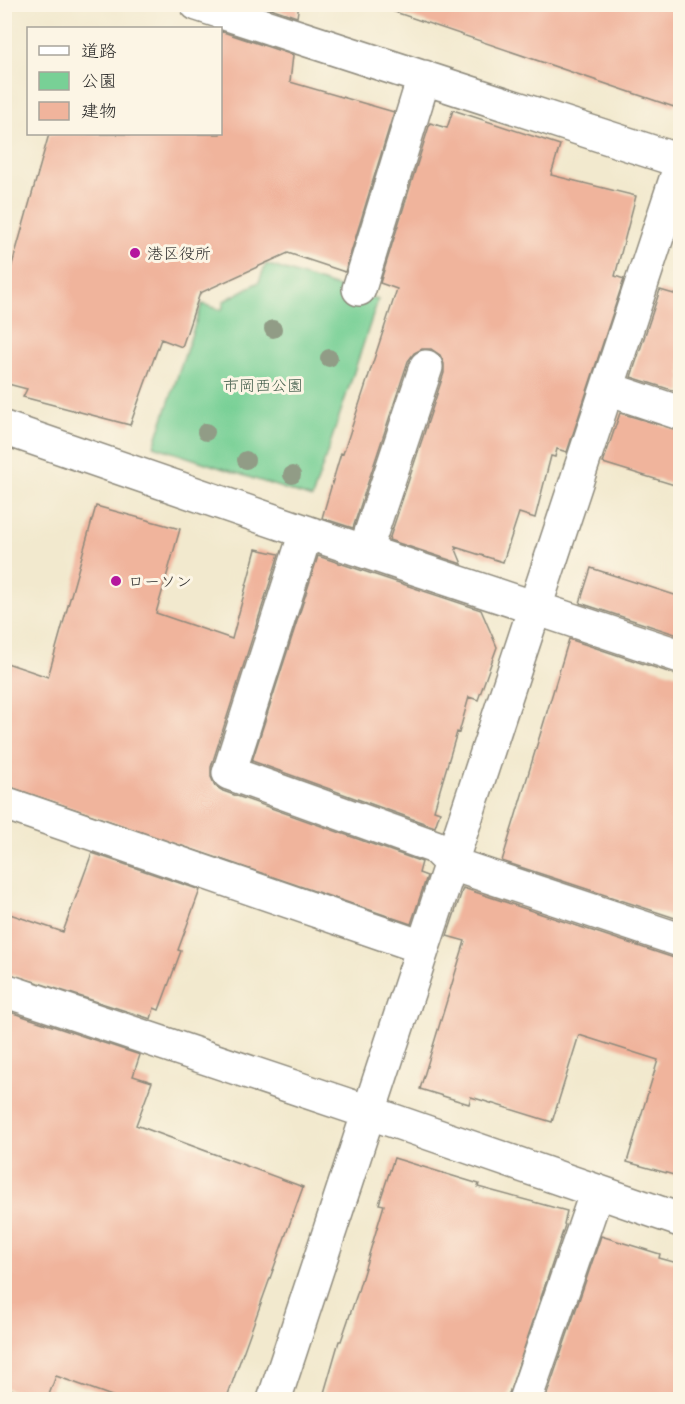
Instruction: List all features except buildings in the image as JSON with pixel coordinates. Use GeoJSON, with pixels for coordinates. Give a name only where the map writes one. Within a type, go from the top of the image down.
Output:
{"type":"FeatureCollection","features":[{"type":"Feature","properties":{"kind":"street"},"geometry":{"type":"LineString","coordinates":[[197,4],[681,161]]}},
{"type":"Feature","properties":{"kind":"street"},"geometry":{"type":"LineString","coordinates":[[359,289],[424,77]]}},
{"type":"Feature","properties":{"kind":"street"},"geometry":{"type":"LineString","coordinates":[[274,1400],[681,167]]}},
{"type":"Feature","properties":{"kind":"street"},"geometry":{"type":"LineString","coordinates":[[365,551],[426,367]]}},
{"type":"Feature","properties":{"kind":"street"},"geometry":{"type":"LineString","coordinates":[[608,389],[681,413]]}},
{"type":"Feature","properties":{"kind":"street"},"geometry":{"type":"LineString","coordinates":[[4,428],[306,532],[681,656]]}},
{"type":"Feature","properties":{"kind":"street"},"geometry":{"type":"LineString","coordinates":[[306,532],[229,774],[435,847],[452,864],[681,940]]}},
{"type":"Feature","properties":{"kind":"street"},"geometry":{"type":"LineString","coordinates":[[4,804],[422,946]]}},
{"type":"Feature","properties":{"kind":"street"},"geometry":{"type":"LineString","coordinates":[[4,990],[681,1220]]}},
{"type":"Feature","properties":{"kind":"street"},"geometry":{"type":"LineString","coordinates":[[525,1400],[597,1191]]}},
{"type":"Feature","properties":{"kind":"green space","name":"市岡西公園"},"geometry":{"type":"Polygon","coordinates":[[[266,264],[378,300],[312,498],[154,446],[202,304],[222,310],[224,301],[259,282],[266,264]]]}},
{"type":"Feature","properties":{"kind":"place","name":"港区役所"},"geometry":{"type":"Point","coordinates":[135,253]}},
{"type":"Feature","properties":{"kind":"place","name":"ローソン"},"geometry":{"type":"Point","coordinates":[116,581]}}]}
